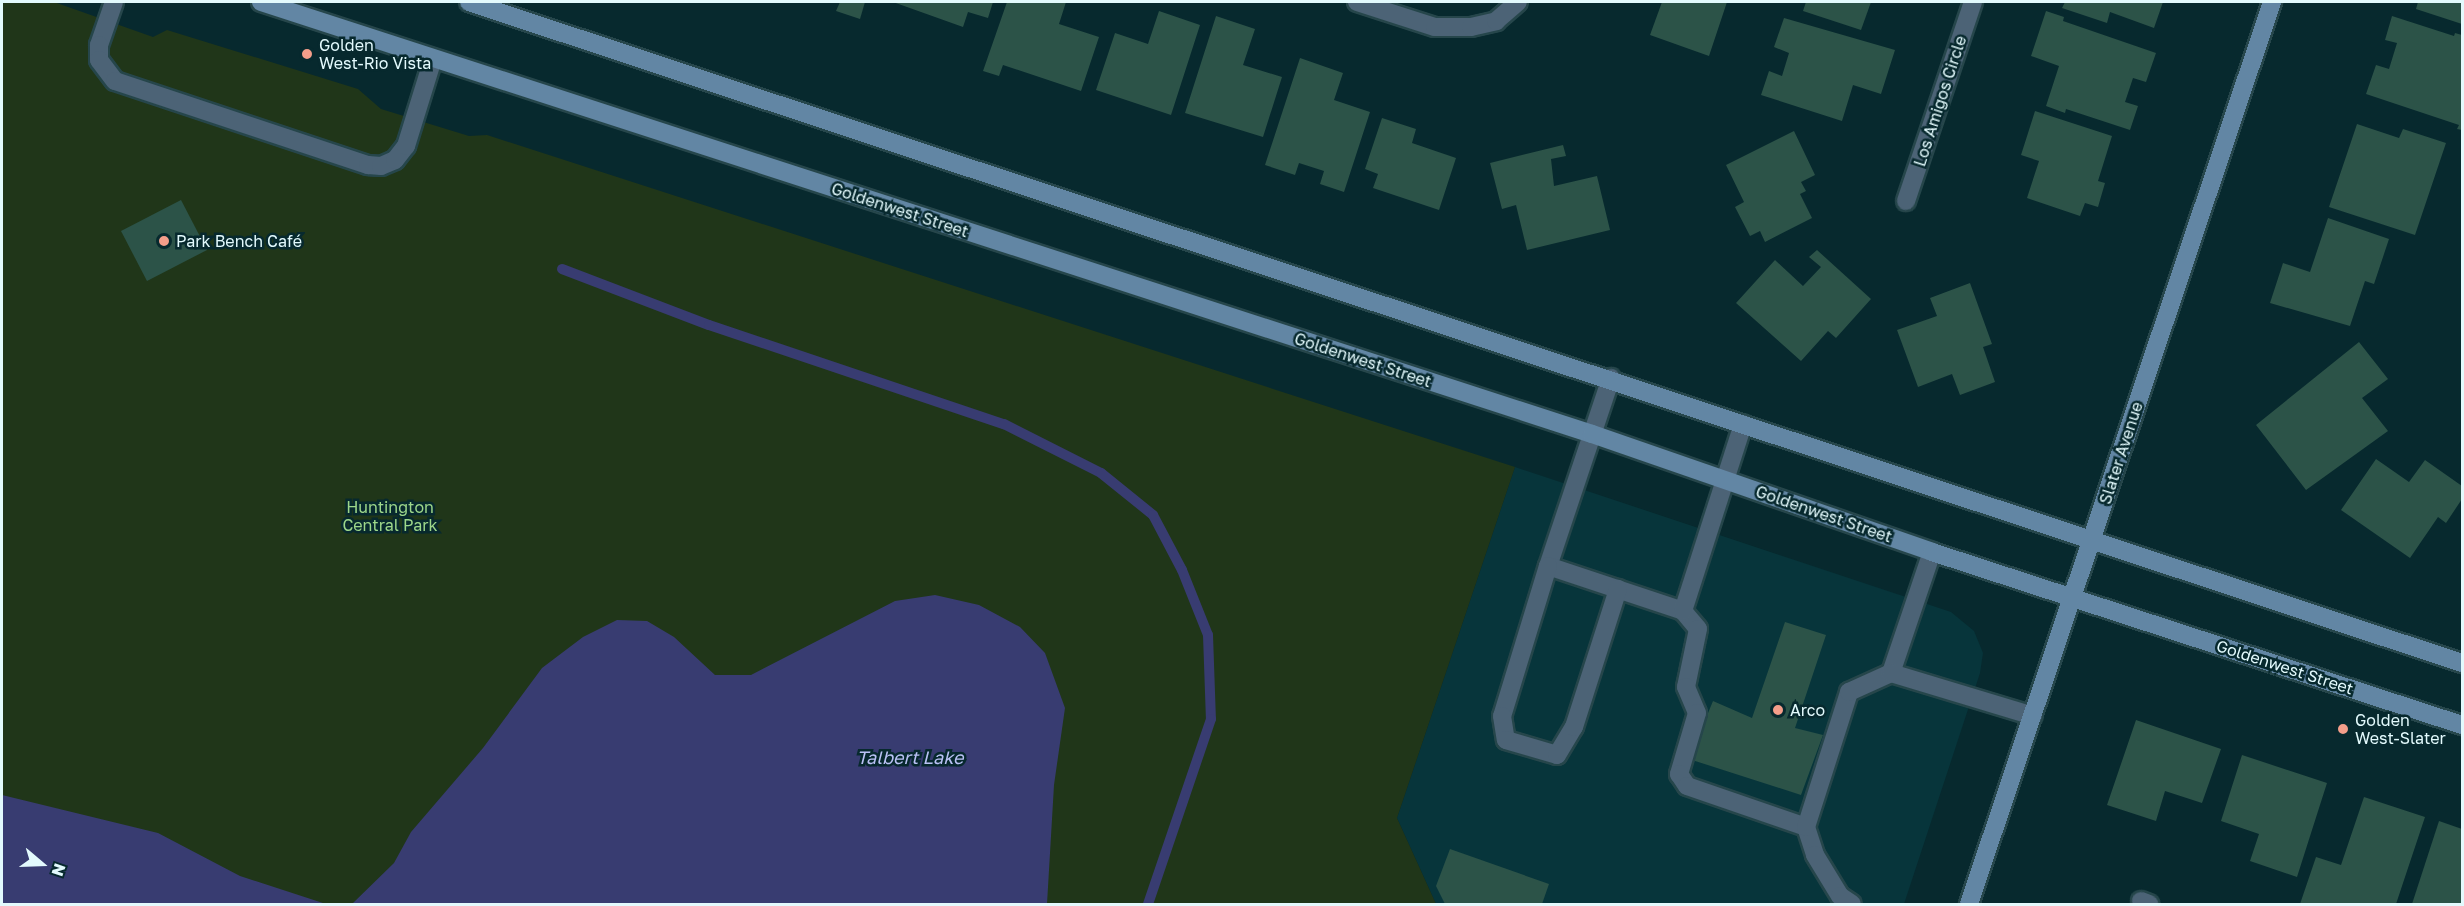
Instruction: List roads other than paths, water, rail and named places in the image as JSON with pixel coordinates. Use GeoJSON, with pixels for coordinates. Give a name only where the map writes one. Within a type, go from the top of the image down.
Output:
{"type":"FeatureCollection","features":[{"type":"Feature","properties":{"kind":"main road","name":"Goldenwest Street"},"geometry":{"type":"LineString","coordinates":[[261,2],[1592,434],[1932,552],[2463,725]]}},
{"type":"Feature","properties":{"kind":"main road"},"geometry":{"type":"LineString","coordinates":[[469,2],[1611,378],[2092,542],[2463,663]]}},
{"type":"Feature","properties":{"kind":"main road","name":"Slater Avenue"},"geometry":{"type":"LineString","coordinates":[[1969,904],[2272,2]]}},
{"type":"Feature","properties":{"kind":"street"},"geometry":{"type":"LineString","coordinates":[[114,2],[99,45],[99,60],[115,81],[368,165],[381,166],[395,160],[406,146],[433,59]]}},
{"type":"Feature","properties":{"kind":"street"},"geometry":{"type":"LineString","coordinates":[[1357,2],[1435,27],[1471,27],[1496,21],[1518,2]]}},
{"type":"Feature","properties":{"kind":"street","name":"Los Amigos Circle"},"geometry":{"type":"LineString","coordinates":[[1906,201],[1973,2]]}},
{"type":"Feature","properties":{"kind":"street"},"geometry":{"type":"LineString","coordinates":[[1611,378],[1548,566],[1502,716],[1506,740],[1557,755],[1574,727],[1618,589]]}},
{"type":"Feature","properties":{"kind":"street"},"geometry":{"type":"LineString","coordinates":[[1683,611],[1743,424]]}},
{"type":"Feature","properties":{"kind":"street"},"geometry":{"type":"LineString","coordinates":[[1891,673],[1932,552]]}},
{"type":"Feature","properties":{"kind":"street"},"geometry":{"type":"LineString","coordinates":[[1548,566],[1683,611],[1698,629],[1686,687],[1697,713],[1679,774],[1687,786],[1806,827]]}},
{"type":"Feature","properties":{"kind":"street"},"geometry":{"type":"LineString","coordinates":[[1852,904],[1840,896],[1815,855],[1806,827],[1849,692],[1891,673],[2033,716]]}},
{"type":"Feature","properties":{"kind":"water","name":"Talbert Lake"},"geometry":{"type":"Polygon","coordinates":[[[935,595],[979,605],[1020,627],[1045,653],[1065,708],[1054,785],[1047,904],[352,904],[394,863],[411,832],[483,748],[542,668],[583,637],[617,620],[647,621],[674,637],[715,675],[751,675],[895,601],[935,595]]]}},
{"type":"Feature","properties":{"kind":"water"},"geometry":{"type":"Polygon","coordinates":[[[2,795],[158,833],[240,876],[326,904],[2,904],[2,795]]]}},
{"type":"Feature","properties":{"kind":"waterway"},"geometry":{"type":"LineString","coordinates":[[562,269],[709,325],[1004,424],[1101,473],[1153,515],[1182,570],[1208,635],[1211,719],[1148,904]]}},
{"type":"Feature","properties":{"kind":"place","name":"Golden West-Rio Vista"},"geometry":{"type":"Point","coordinates":[307,54]}},
{"type":"Feature","properties":{"kind":"place","name":"Park Bench Café"},"geometry":{"type":"Point","coordinates":[164,241]}},
{"type":"Feature","properties":{"kind":"place","name":"Arco"},"geometry":{"type":"Point","coordinates":[1778,710]}},
{"type":"Feature","properties":{"kind":"place","name":"Golden West-Slater"},"geometry":{"type":"Point","coordinates":[2343,729]}},
{"type":"Feature","properties":{"kind":"park label","name":"Huntington Central Park"},"geometry":{"type":"Point","coordinates":[390,516]}}]}
